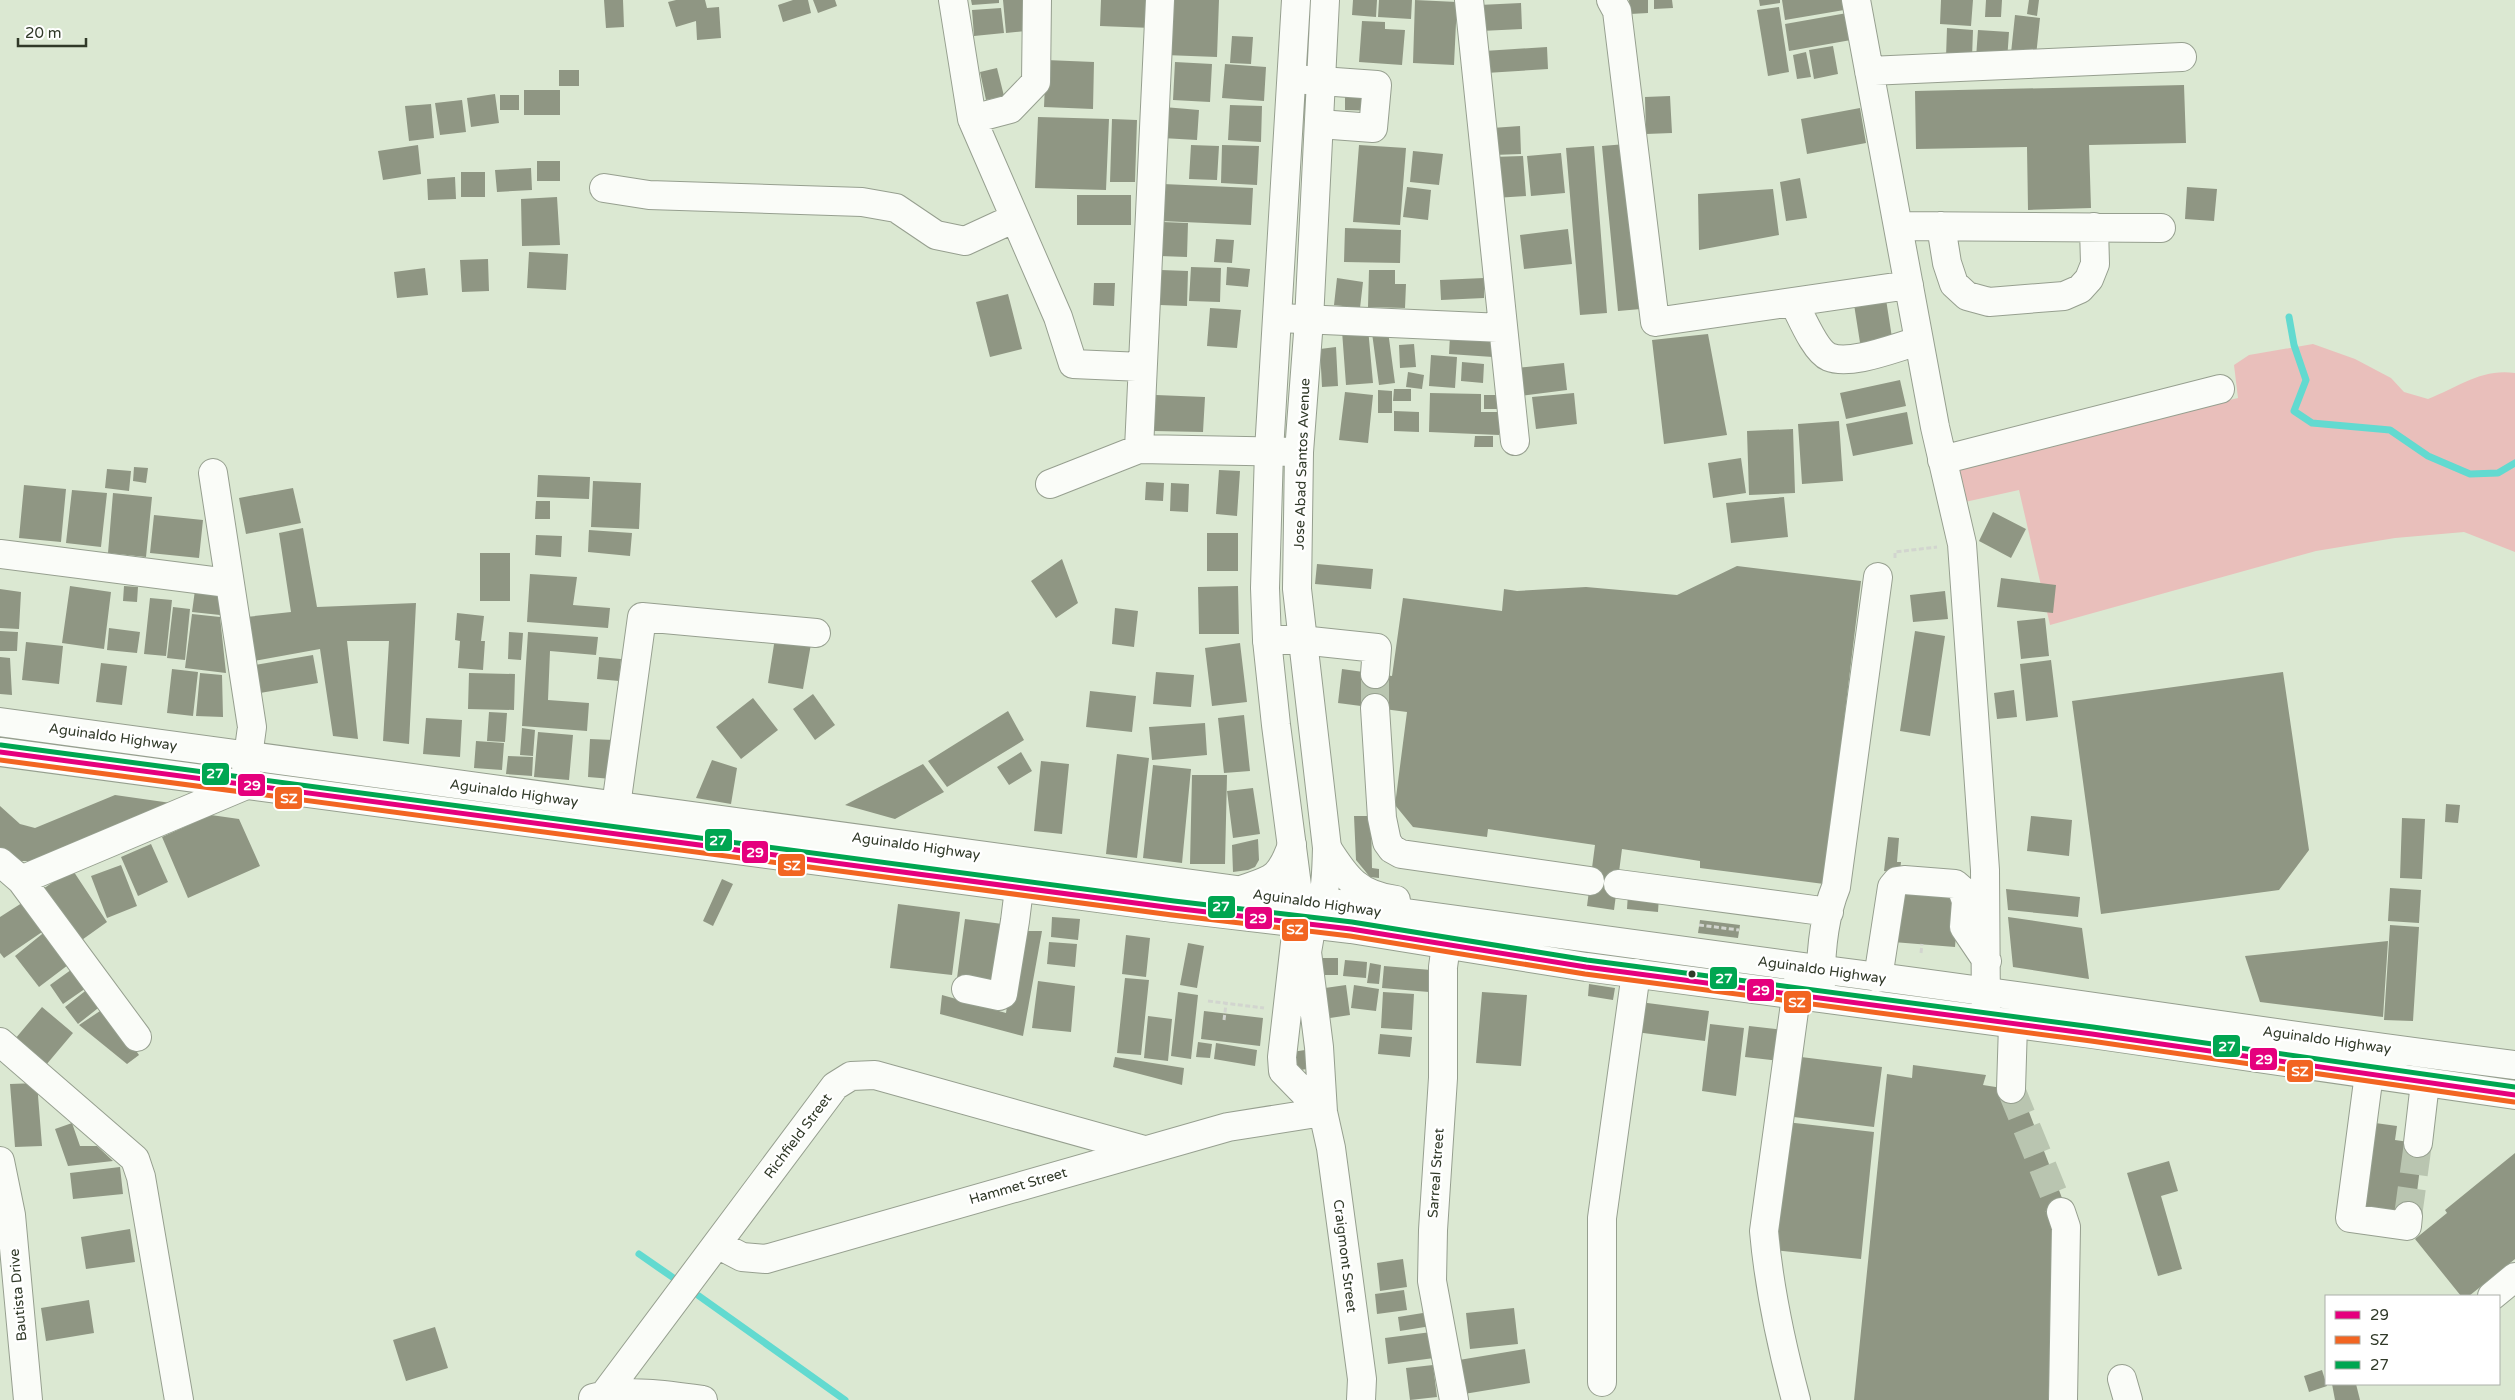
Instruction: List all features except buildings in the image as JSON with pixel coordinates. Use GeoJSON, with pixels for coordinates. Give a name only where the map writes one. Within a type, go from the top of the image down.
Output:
{"type":"FeatureCollection","features":[{"type":"Feature","properties":{"kind":"main road"},"geometry":{"type":"LineString","coordinates":[[953,0],[972,119],[1058,317],[1073,364],[1142,367]]}},
{"type":"Feature","properties":{"kind":"main road"},"geometry":{"type":"LineString","coordinates":[[972,119],[1010,109],[1036,82],[1037,0]]}},
{"type":"Feature","properties":{"kind":"main road"},"geometry":{"type":"LineString","coordinates":[[1140,449],[1142,367],[1149,278],[1160,0]]}},
{"type":"Feature","properties":{"kind":"main road"},"geometry":{"type":"LineString","coordinates":[[1296,0],[1279,318],[1269,451],[1265,588],[1268,640],[1292,845],[1308,912]]}},
{"type":"Feature","properties":{"kind":"main road","name":"Jose Abad Santos Avenue"},"geometry":{"type":"LineString","coordinates":[[1308,912],[1326,890],[1328,848],[1297,589],[1299,452],[1309,320],[1325,0]]}},
{"type":"Feature","properties":{"kind":"main road"},"geometry":{"type":"LineString","coordinates":[[1469,0],[1515,442]]}},
{"type":"Feature","properties":{"kind":"main road"},"geometry":{"type":"LineString","coordinates":[[1611,0],[1617,11],[1655,322],[1909,285]]}},
{"type":"Feature","properties":{"kind":"main road"},"geometry":{"type":"LineString","coordinates":[[1856,0],[1942,460],[1962,544],[1985,870],[1986,1022]]}},
{"type":"Feature","properties":{"kind":"main road"},"geometry":{"type":"LineString","coordinates":[[1869,71],[2182,57]]}},
{"type":"Feature","properties":{"kind":"main road"},"geometry":{"type":"LineString","coordinates":[[1293,79],[1377,85],[1374,128],[1319,124]]}},
{"type":"Feature","properties":{"kind":"main road"},"geometry":{"type":"LineString","coordinates":[[604,188],[648,196],[862,202],[896,208],[936,235],[965,240],[1015,218]]}},
{"type":"Feature","properties":{"kind":"main road"},"geometry":{"type":"LineString","coordinates":[[1898,226],[2161,228]]}},
{"type":"Feature","properties":{"kind":"main road"},"geometry":{"type":"LineString","coordinates":[[1941,226],[1947,263],[1954,284],[1967,296],[1989,302],[2064,296],[2080,289],[2089,279],[2095,264],[2094,227]]}},
{"type":"Feature","properties":{"kind":"main road"},"geometry":{"type":"LineString","coordinates":[[1794,303],[1815,343],[1828,356],[1860,357],[1919,341]]}},
{"type":"Feature","properties":{"kind":"main road"},"geometry":{"type":"LineString","coordinates":[[1279,318],[1503,328]]}},
{"type":"Feature","properties":{"kind":"main road"},"geometry":{"type":"LineString","coordinates":[[1942,460],[2220,389]]}},
{"type":"Feature","properties":{"kind":"main road"},"geometry":{"type":"LineString","coordinates":[[1050,484],[1140,449],[1299,452]]}},
{"type":"Feature","properties":{"kind":"main road"},"geometry":{"type":"LineString","coordinates":[[21,880],[244,786],[252,727],[228,583],[213,473]]}},
{"type":"Feature","properties":{"kind":"main road"},"geometry":{"type":"LineString","coordinates":[[0,554],[228,583]]}},
{"type":"Feature","properties":{"kind":"main road"},"geometry":{"type":"LineString","coordinates":[[1796,1400],[1783,1349],[1769,1278],[1764,1231],[1775,1141],[1817,969],[1830,903],[1836,887],[1865,615],[1886,569]]}},
{"type":"Feature","properties":{"kind":"main road"},"geometry":{"type":"LineString","coordinates":[[616,806],[642,617],[816,633]]}},
{"type":"Feature","properties":{"kind":"main road"},"geometry":{"type":"LineString","coordinates":[[1268,640],[1302,640],[1377,648],[1375,674]]}},
{"type":"Feature","properties":{"kind":"main road"},"geometry":{"type":"LineString","coordinates":[[1375,708],[1382,818],[1387,842],[1392,849],[1401,854],[1590,880]]}},
{"type":"Feature","properties":{"kind":"main road","name":"Aguinaldo Highway"},"geometry":{"type":"LineString","coordinates":[[0,722],[1022,860],[1236,892],[1308,912],[1446,945],[1986,1022],[2092,1034],[2515,1095]]}},
{"type":"Feature","properties":{"kind":"main road","name":"Aguinaldo Highway"},"geometry":{"type":"LineString","coordinates":[[0,752],[244,786],[1173,908],[1308,912],[1532,930],[2515,1065]]}},
{"type":"Feature","properties":{"kind":"main road"},"geometry":{"type":"LineString","coordinates":[[1236,892],[1276,876],[1284,867],[1292,845]]}},
{"type":"Feature","properties":{"kind":"main road"},"geometry":{"type":"LineString","coordinates":[[1328,848],[1344,875],[1356,887],[1368,893],[1386,899],[1506,915],[1532,930]]}},
{"type":"Feature","properties":{"kind":"main road"},"geometry":{"type":"LineString","coordinates":[[966,990],[999,996],[1003,994],[1020,888],[1022,860]]}},
{"type":"Feature","properties":{"kind":"main road"},"geometry":{"type":"LineString","coordinates":[[0,862],[21,880],[137,1037]]}},
{"type":"Feature","properties":{"kind":"main road"},"geometry":{"type":"LineString","coordinates":[[1878,978],[1892,887],[1897,881],[1955,884],[1962,890],[1966,900],[1964,927],[1987,961]]}},
{"type":"Feature","properties":{"kind":"main road"},"geometry":{"type":"LineString","coordinates":[[1618,884],[1829,912]]}},
{"type":"Feature","properties":{"kind":"main road"},"geometry":{"type":"LineString","coordinates":[[1817,969],[1839,903],[1836,887]]}},
{"type":"Feature","properties":{"kind":"main road","name":"Craigmont Street"},"geometry":{"type":"LineString","coordinates":[[1308,912],[1282,1057],[1283,1071],[1322,1112]]}},
{"type":"Feature","properties":{"kind":"main road","name":"Craigmont Street"},"geometry":{"type":"LineString","coordinates":[[1308,912],[1307,952],[1319,1047],[1322,1112],[1332,1148],[1362,1379],[1361,1400]]}},
{"type":"Feature","properties":{"kind":"main road","name":"Sarreal Street"},"geometry":{"type":"LineString","coordinates":[[1446,945],[1443,968],[1443,1078],[1433,1230],[1432,1281],[1454,1400]]}},
{"type":"Feature","properties":{"kind":"main road"},"geometry":{"type":"LineString","coordinates":[[1602,1382],[1602,1218],[1636,972]]}},
{"type":"Feature","properties":{"kind":"main road"},"geometry":{"type":"LineString","coordinates":[[2012,1025],[2012,1089]]}},
{"type":"Feature","properties":{"kind":"main road"},"geometry":{"type":"LineString","coordinates":[[0,1042],[135,1159],[141,1177],[179,1400]]}},
{"type":"Feature","properties":{"kind":"main road"},"geometry":{"type":"LineString","coordinates":[[2373,1047],[2350,1218],[2407,1226],[2408,1216]]}},
{"type":"Feature","properties":{"kind":"main road","name":"Richfield Street"},"geometry":{"type":"LineString","coordinates":[[599,1398],[836,1086],[851,1076],[875,1076],[1144,1150]]}},
{"type":"Feature","properties":{"kind":"main road"},"geometry":{"type":"LineString","coordinates":[[2418,1143],[2425,1083]]}},
{"type":"Feature","properties":{"kind":"main road","name":"Hammet Street"},"geometry":{"type":"LineString","coordinates":[[717,1244],[742,1257],[766,1259],[1228,1127],[1322,1112]]}},
{"type":"Feature","properties":{"kind":"main road","name":"Bautista Drive"},"geometry":{"type":"LineString","coordinates":[[0,1161],[11,1215],[28,1400]]}},
{"type":"Feature","properties":{"kind":"main road"},"geometry":{"type":"LineString","coordinates":[[2061,1212],[2066,1227],[2063,1400]]}},
{"type":"Feature","properties":{"kind":"main road"},"geometry":{"type":"LineString","coordinates":[[2493,1295],[2515,1277]]}},
{"type":"Feature","properties":{"kind":"main road"},"geometry":{"type":"LineString","coordinates":[[599,1398],[667,1394],[703,1400]]}},
{"type":"Feature","properties":{"kind":"path"},"geometry":{"type":"LineString","coordinates":[[1886,569],[1895,552],[1962,544]]}},
{"type":"Feature","properties":{"kind":"path"},"geometry":{"type":"LineString","coordinates":[[1699,925],[1739,930]]}},
{"type":"Feature","properties":{"kind":"path"},"geometry":{"type":"LineString","coordinates":[[1921,953],[1922,944]]}},
{"type":"Feature","properties":{"kind":"path"},"geometry":{"type":"LineString","coordinates":[[1208,1001],[1266,1008]]}},
{"type":"Feature","properties":{"kind":"path"},"geometry":{"type":"LineString","coordinates":[[1224,1020],[1226,1004]]}},
{"type":"Feature","properties":{"kind":"shaded area"},"geometry":{"type":"Polygon","coordinates":[[[2313,344],[2355,359],[2391,378],[2404,392],[2428,399],[2481,376],[2503,372],[2515,373],[2515,552],[2464,532],[2395,538],[2316,551],[2050,625],[2019,490],[1965,502],[1956,465],[2238,398],[2234,365],[2249,355],[2313,344]]]}},
{"type":"Feature","properties":{"kind":"waterway"},"geometry":{"type":"LineString","coordinates":[[2289,317],[2294,345],[2306,380],[2294,411],[2312,423],[2390,430],[2428,456],[2470,474],[2498,473],[2515,463]]}},
{"type":"Feature","properties":{"kind":"waterway"},"geometry":{"type":"LineString","coordinates":[[639,1254],[675,1279]]}},
{"type":"Feature","properties":{"kind":"waterway"},"geometry":{"type":"LineString","coordinates":[[699,1296],[845,1400]]}},
{"type":"Feature","properties":{"kind":"tunnel"},"geometry":{"type":"LineString","coordinates":[[1375,674],[1375,708]]}},
{"type":"Feature","properties":{"kind":"tunnel"},"geometry":{"type":"LineString","coordinates":[[2011,1089],[2061,1212]]}},
{"type":"Feature","properties":{"kind":"tunnel"},"geometry":{"type":"LineString","coordinates":[[2408,1216],[2418,1143]]}},
{"type":"Feature","properties":{"kind":"transit line","name":"27"},"geometry":{"type":"LineString","coordinates":[[1,745],[1174,901],[1352,922],[1587,960],[2093,1027],[2515,1087]]}},
{"type":"Feature","properties":{"kind":"transit line","name":"29"},"geometry":{"type":"LineString","coordinates":[[0,752],[1173,908],[1351,929],[1586,967],[2092,1034],[2515,1095]]}},
{"type":"Feature","properties":{"kind":"transit line","name":"SZ"},"geometry":{"type":"LineString","coordinates":[[0,760],[1172,915],[1350,936],[1585,974],[2091,1041],[2514,1102]]}}]}
